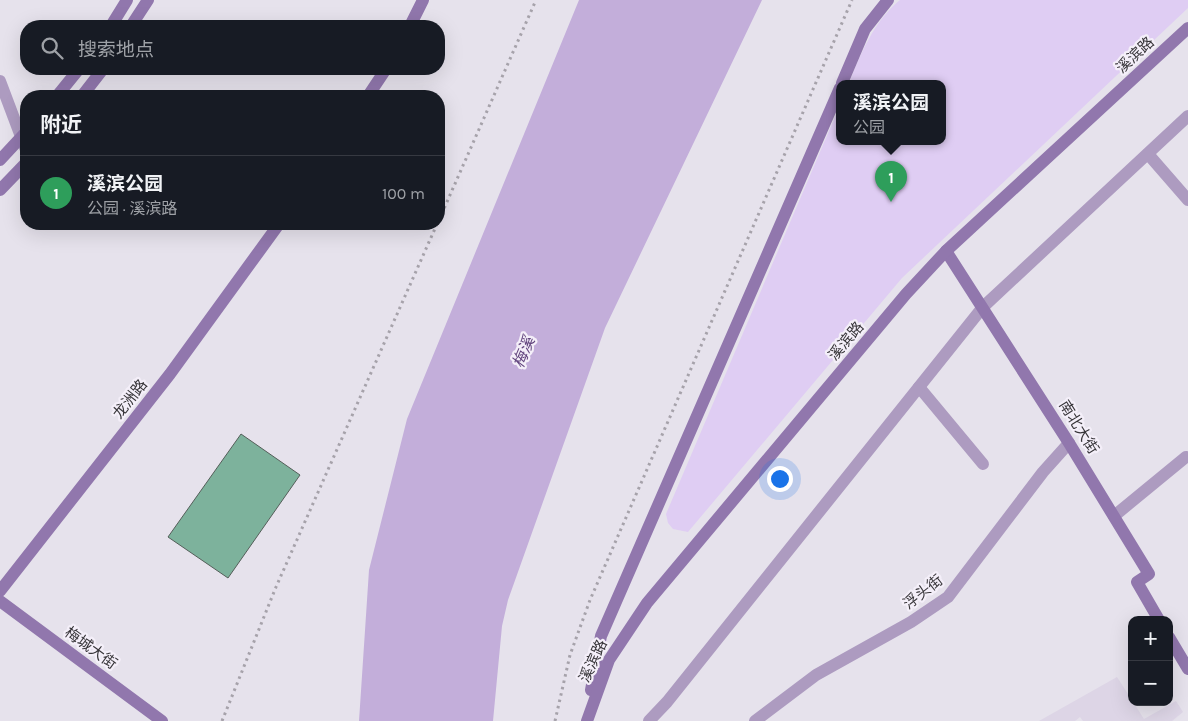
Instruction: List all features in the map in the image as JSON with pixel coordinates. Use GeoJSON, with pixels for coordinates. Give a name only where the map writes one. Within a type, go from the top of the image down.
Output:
{"type":"FeatureCollection","features":[{"type":"Feature","properties":{"kind":"street"},"geometry":{"type":"LineString","coordinates":[[115,20],[127,0]]}},
{"type":"Feature","properties":{"kind":"street"},"geometry":{"type":"LineString","coordinates":[[135,20],[148,0]]}},
{"type":"Feature","properties":{"kind":"street"},"geometry":{"type":"LineString","coordinates":[[413,20],[423,0]]}},
{"type":"Feature","properties":{"kind":"street"},"geometry":{"type":"LineString","coordinates":[[843,80],[865,29],[888,0]]}},
{"type":"Feature","properties":{"kind":"street","name":"溪滨路"},"geometry":{"type":"LineString","coordinates":[[587,721],[609,660],[647,604],[900,301],[946,251],[1188,28]]}},
{"type":"Feature","properties":{"kind":"street"},"geometry":{"type":"LineString","coordinates":[[62,90],[74,75]]}},
{"type":"Feature","properties":{"kind":"street"},"geometry":{"type":"LineString","coordinates":[[87,90],[98,75]]}},
{"type":"Feature","properties":{"kind":"street"},"geometry":{"type":"LineString","coordinates":[[372,90],[382,75]]}},
{"type":"Feature","properties":{"kind":"street"},"geometry":{"type":"LineString","coordinates":[[0,81],[20,126]]}},
{"type":"Feature","properties":{"kind":"street"},"geometry":{"type":"LineString","coordinates":[[587,721],[601,636],[836,97]]}},
{"type":"Feature","properties":{"kind":"street"},"geometry":{"type":"LineString","coordinates":[[649,721],[667,702],[983,307],[1188,116]]}},
{"type":"Feature","properties":{"kind":"street"},"geometry":{"type":"LineString","coordinates":[[0,160],[20,139]]}},
{"type":"Feature","properties":{"kind":"street"},"geometry":{"type":"LineString","coordinates":[[1148,154],[1188,200]]}},
{"type":"Feature","properties":{"kind":"street"},"geometry":{"type":"LineString","coordinates":[[0,190],[20,168]]}},
{"type":"Feature","properties":{"kind":"street","name":"龙洲路"},"geometry":{"type":"LineString","coordinates":[[0,590],[170,374],[275,230]]}},
{"type":"Feature","properties":{"kind":"street","name":"南北大街"},"geometry":{"type":"LineString","coordinates":[[946,251],[1069,443],[1149,574],[1137,582],[1158,616]]}},
{"type":"Feature","properties":{"kind":"street"},"geometry":{"type":"LineString","coordinates":[[918,387],[983,464]]}},
{"type":"Feature","properties":{"kind":"street","name":"浮头街"},"geometry":{"type":"LineString","coordinates":[[755,721],[822,672],[911,622],[948,597],[1043,472],[1069,443]]}},
{"type":"Feature","properties":{"kind":"street"},"geometry":{"type":"LineString","coordinates":[[1114,516],[1186,457]]}},
{"type":"Feature","properties":{"kind":"street","name":"梅城大街"},"geometry":{"type":"LineString","coordinates":[[2,608],[162,721]]}},
{"type":"Feature","properties":{"kind":"street"},"geometry":{"type":"LineString","coordinates":[[1173,643],[1188,669]]}},
{"type":"Feature","properties":{"kind":"path"},"geometry":{"type":"LineString","coordinates":[[445,206],[536,0]]}},
{"type":"Feature","properties":{"kind":"path"},"geometry":{"type":"LineString","coordinates":[[556,721],[570,655],[590,600],[852,0]]}},
{"type":"Feature","properties":{"kind":"path"},"geometry":{"type":"LineString","coordinates":[[222,721],[276,587],[434,230]]}},
{"type":"Feature","properties":{"kind":"shaded area"},"geometry":{"type":"Polygon","coordinates":[[[900,0],[1188,0],[1188,8],[902,278],[688,532],[673,529],[668,523],[666,514],[836,114],[836,145],[946,145],[946,80],[850,80],[869,38],[891,8],[900,0]]]}},
{"type":"Feature","properties":{"kind":"shaded area"},"geometry":{"type":"Polygon","coordinates":[[[1117,677],[1128,694],[1128,706],[1136,706],[1144,719],[1167,706],[1173,706],[1173,703],[1176,701],[1183,712],[1172,721],[1083,721],[1080,717],[1075,721],[1039,721],[1117,677]]]}},
{"type":"Feature","properties":{"kind":"water","name":"梅溪"},"geometry":{"type":"Polygon","coordinates":[[[579,0],[762,0],[605,328],[508,600],[502,626],[493,721],[359,721],[369,570],[407,419],[579,0]]]}},
{"type":"Feature","properties":{"kind":"building"},"geometry":{"type":"Polygon","coordinates":[[[241,434],[300,475],[228,578],[168,537],[241,434]]]}},
{"type":"Feature","properties":{"kind":"place","name":"溪滨公园"},"geometry":{"type":"Point","coordinates":[891,202]}}]}
